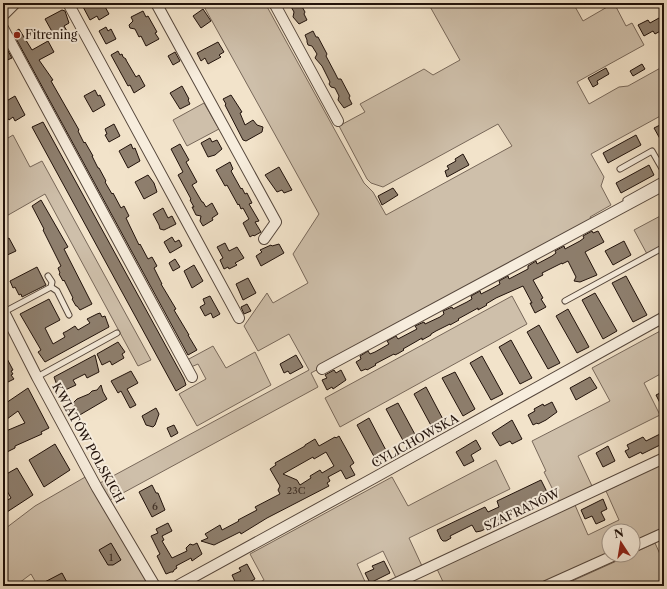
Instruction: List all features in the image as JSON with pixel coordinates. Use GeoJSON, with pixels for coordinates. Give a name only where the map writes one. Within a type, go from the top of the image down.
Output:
{"type":"FeatureCollection","features":[{"type":"Feature","properties":{"kind":"street"},"geometry":{"type":"LineString","coordinates":[[3,14],[14,3]]}},
{"type":"Feature","properties":{"kind":"street"},"geometry":{"type":"LineString","coordinates":[[68,3],[239,318]]}},
{"type":"Feature","properties":{"kind":"street"},"geometry":{"type":"LineString","coordinates":[[156,3],[276,222],[264,239]]}},
{"type":"Feature","properties":{"kind":"street"},"geometry":{"type":"LineString","coordinates":[[274,3],[338,121]]}},
{"type":"Feature","properties":{"kind":"street"},"geometry":{"type":"LineString","coordinates":[[3,28],[192,377]]}},
{"type":"Feature","properties":{"kind":"street"},"geometry":{"type":"LineString","coordinates":[[322,369],[664,185]]}},
{"type":"Feature","properties":{"kind":"street","name":"KWIATÓW POLSKICH"},"geometry":{"type":"LineString","coordinates":[[4,311],[97,488],[155,586]]}},
{"type":"Feature","properties":{"kind":"street","name":"CYLICHOWSKA"},"geometry":{"type":"LineString","coordinates":[[177,586],[664,317]]}},
{"type":"Feature","properties":{"kind":"street","name":"SZAFRANÓW"},"geometry":{"type":"LineString","coordinates":[[390,586],[664,458]]}},
{"type":"Feature","properties":{"kind":"street"},"geometry":{"type":"LineString","coordinates":[[641,543],[664,533]]}},
{"type":"Feature","properties":{"kind":"street"},"geometry":{"type":"LineString","coordinates":[[546,586],[601,561]]}},
{"type":"Feature","properties":{"kind":"lane"},"geometry":{"type":"LineString","coordinates":[[620,169],[652,151],[664,172]]}},
{"type":"Feature","properties":{"kind":"lane"},"geometry":{"type":"LineString","coordinates":[[592,218],[664,179]]}},
{"type":"Feature","properties":{"kind":"lane"},"geometry":{"type":"LineString","coordinates":[[565,301],[664,247]]}},
{"type":"Feature","properties":{"kind":"lane"},"geometry":{"type":"LineString","coordinates":[[48,276],[52,282],[51,286],[57,291],[69,315]]}},
{"type":"Feature","properties":{"kind":"lane"},"geometry":{"type":"LineString","coordinates":[[4,311],[51,286]]}},
{"type":"Feature","properties":{"kind":"lane"},"geometry":{"type":"LineString","coordinates":[[37,376],[117,333]]}},
{"type":"Feature","properties":{"kind":"shaded area"},"geometry":{"type":"Polygon","coordinates":[[[202,3],[265,3],[364,183],[373,192],[386,215],[512,146],[498,124],[383,187],[371,183],[367,179],[339,126],[365,112],[360,104],[424,69],[433,75],[460,60],[428,3],[573,3],[583,21],[614,3],[626,26],[632,23],[644,45],[577,82],[589,104],[619,87],[628,86],[664,66],[664,91],[661,93],[664,98],[664,114],[591,154],[604,177],[601,186],[611,205],[590,217],[592,221],[311,373],[318,387],[110,500],[100,483],[309,370],[289,334],[258,351],[244,326],[267,293],[273,303],[308,283],[293,254],[319,214],[202,3]]]}},
{"type":"Feature","properties":{"kind":"shaded area"},"geometry":{"type":"Polygon","coordinates":[[[204,103],[219,129],[187,146],[173,120],[204,103]]]}},
{"type":"Feature","properties":{"kind":"shaded area"},"geometry":{"type":"Polygon","coordinates":[[[13,135],[30,167],[42,161],[151,360],[138,366],[45,194],[3,218],[3,141],[13,135]]]}},
{"type":"Feature","properties":{"kind":"shaded area"},"geometry":{"type":"Polygon","coordinates":[[[664,214],[664,245],[647,254],[634,230],[664,214]]]}},
{"type":"Feature","properties":{"kind":"shaded area"},"geometry":{"type":"Polygon","coordinates":[[[512,296],[527,324],[340,427],[325,398],[512,296]]]}},
{"type":"Feature","properties":{"kind":"shaded area"},"geometry":{"type":"Polygon","coordinates":[[[662,330],[664,333],[664,372],[644,383],[660,415],[578,456],[592,486],[559,502],[544,472],[546,471],[532,441],[610,401],[592,368],[662,330]]]}},
{"type":"Feature","properties":{"kind":"shaded area"},"geometry":{"type":"Polygon","coordinates":[[[213,346],[226,368],[255,352],[271,385],[197,426],[179,394],[206,379],[198,364],[191,367],[187,360],[213,346]]]}},
{"type":"Feature","properties":{"kind":"shaded area"},"geometry":{"type":"Polygon","coordinates":[[[496,460],[510,489],[409,538],[422,566],[396,578],[383,551],[357,564],[367,586],[253,586],[264,580],[250,554],[392,477],[408,506],[496,460]]]}},
{"type":"Feature","properties":{"kind":"shaded area"},"geometry":{"type":"Polygon","coordinates":[[[664,463],[664,529],[641,539],[641,523],[613,523],[619,520],[606,491],[664,463]]]}},
{"type":"Feature","properties":{"kind":"shaded area"},"geometry":{"type":"Polygon","coordinates":[[[87,476],[149,586],[38,586],[31,574],[15,586],[3,586],[3,523],[6,528],[35,506],[87,476]]]}},
{"type":"Feature","properties":{"kind":"shaded area"},"geometry":{"type":"Polygon","coordinates":[[[575,505],[588,535],[601,529],[601,557],[535,586],[445,586],[437,569],[575,505]]]}},
{"type":"Feature","properties":{"kind":"shaded area"},"geometry":{"type":"Polygon","coordinates":[[[655,543],[664,563],[664,586],[561,586],[612,563],[641,563],[641,549],[655,543]]]}},
{"type":"Feature","properties":{"kind":"building"},"geometry":{"type":"Polygon","coordinates":[[[81,3],[103,3],[109,14],[99,20],[97,16],[90,20],[81,3]]]}},
{"type":"Feature","properties":{"kind":"building"},"geometry":{"type":"Polygon","coordinates":[[[289,3],[300,3],[307,20],[299,24],[293,17],[294,12],[289,3]]]}},
{"type":"Feature","properties":{"kind":"building"},"geometry":{"type":"Polygon","coordinates":[[[203,9],[211,21],[201,28],[193,16],[203,9]]]}},
{"type":"Feature","properties":{"kind":"building"},"geometry":{"type":"Polygon","coordinates":[[[62,10],[65,11],[69,23],[64,26],[67,31],[55,37],[45,19],[62,10]]]}},
{"type":"Feature","properties":{"kind":"building"},"geometry":{"type":"Polygon","coordinates":[[[143,11],[146,17],[148,16],[157,32],[155,33],[159,39],[146,46],[141,36],[139,37],[135,29],[130,28],[129,25],[133,21],[131,17],[143,11]]]}},
{"type":"Feature","properties":{"kind":"building"},"geometry":{"type":"Polygon","coordinates":[[[659,18],[664,29],[655,34],[653,31],[644,36],[638,25],[648,20],[650,23],[659,18]]]}},
{"type":"Feature","properties":{"kind":"building"},"geometry":{"type":"Polygon","coordinates":[[[106,27],[108,31],[111,29],[116,39],[106,44],[99,31],[106,27]]]}},
{"type":"Feature","properties":{"kind":"building"},"geometry":{"type":"Polygon","coordinates":[[[19,29],[32,50],[48,41],[54,52],[39,60],[53,80],[51,81],[79,130],[78,131],[84,143],[85,142],[93,156],[106,181],[105,182],[121,208],[124,206],[129,216],[126,218],[139,245],[140,244],[148,259],[152,257],[157,266],[154,268],[161,284],[197,350],[188,355],[13,33],[19,29]]]}},
{"type":"Feature","properties":{"kind":"building"},"geometry":{"type":"Polygon","coordinates":[[[313,31],[327,54],[326,56],[338,79],[341,79],[350,96],[349,98],[352,104],[344,108],[338,100],[339,96],[335,88],[331,87],[329,84],[330,82],[322,66],[315,58],[317,54],[312,46],[308,45],[305,35],[313,31]]]}},
{"type":"Feature","properties":{"kind":"building"},"geometry":{"type":"Polygon","coordinates":[[[3,42],[12,58],[3,62],[3,42]]]}},
{"type":"Feature","properties":{"kind":"building"},"geometry":{"type":"Polygon","coordinates":[[[218,42],[224,52],[219,55],[221,57],[208,64],[205,58],[201,61],[197,53],[218,42]]]}},
{"type":"Feature","properties":{"kind":"building"},"geometry":{"type":"Polygon","coordinates":[[[118,51],[120,55],[122,54],[126,59],[136,77],[139,75],[145,86],[134,93],[130,85],[128,86],[111,55],[118,51]]]}},
{"type":"Feature","properties":{"kind":"building"},"geometry":{"type":"Polygon","coordinates":[[[175,52],[180,61],[173,65],[168,56],[175,52]]]}},
{"type":"Feature","properties":{"kind":"building"},"geometry":{"type":"Polygon","coordinates":[[[642,64],[645,69],[633,76],[630,71],[642,64]]]}},
{"type":"Feature","properties":{"kind":"building"},"geometry":{"type":"Polygon","coordinates":[[[606,68],[609,74],[597,81],[598,84],[593,87],[588,78],[606,68]]]}},
{"type":"Feature","properties":{"kind":"building"},"geometry":{"type":"Polygon","coordinates":[[[182,86],[190,104],[180,109],[170,93],[182,86]]]}},
{"type":"Feature","properties":{"kind":"building"},"geometry":{"type":"Polygon","coordinates":[[[95,90],[98,96],[100,95],[105,105],[93,112],[84,96],[95,90]]]}},
{"type":"Feature","properties":{"kind":"building"},"geometry":{"type":"Polygon","coordinates":[[[231,95],[242,112],[240,113],[245,125],[253,120],[257,125],[263,127],[262,132],[246,141],[243,140],[223,99],[231,95]]]}},
{"type":"Feature","properties":{"kind":"building"},"geometry":{"type":"Polygon","coordinates":[[[15,96],[25,115],[15,121],[13,117],[9,120],[3,112],[3,103],[15,96]]]}},
{"type":"Feature","properties":{"kind":"building"},"geometry":{"type":"Polygon","coordinates":[[[43,122],[184,379],[186,385],[176,391],[32,127],[43,122]]]}},
{"type":"Feature","properties":{"kind":"building"},"geometry":{"type":"Polygon","coordinates":[[[664,123],[664,146],[654,128],[664,123]]]}},
{"type":"Feature","properties":{"kind":"building"},"geometry":{"type":"Polygon","coordinates":[[[114,124],[120,136],[109,142],[105,135],[107,134],[105,129],[114,124]]]}},
{"type":"Feature","properties":{"kind":"building"},"geometry":{"type":"Polygon","coordinates":[[[636,135],[641,145],[608,163],[603,153],[636,135]]]}},
{"type":"Feature","properties":{"kind":"building"},"geometry":{"type":"Polygon","coordinates":[[[210,138],[212,142],[217,140],[222,149],[215,155],[208,157],[201,143],[210,138]]]}},
{"type":"Feature","properties":{"kind":"building"},"geometry":{"type":"Polygon","coordinates":[[[131,144],[133,149],[135,148],[140,161],[128,168],[119,151],[131,144]]]}},
{"type":"Feature","properties":{"kind":"building"},"geometry":{"type":"Polygon","coordinates":[[[180,144],[189,160],[186,162],[197,182],[192,185],[206,207],[212,203],[218,214],[212,218],[213,220],[203,226],[200,221],[201,216],[196,215],[192,207],[194,207],[190,200],[191,199],[178,175],[183,172],[171,149],[180,144]]]}},
{"type":"Feature","properties":{"kind":"building"},"geometry":{"type":"Polygon","coordinates":[[[463,154],[469,165],[447,177],[445,171],[449,169],[447,166],[456,161],[455,159],[463,154]]]}},
{"type":"Feature","properties":{"kind":"building"},"geometry":{"type":"Polygon","coordinates":[[[230,162],[233,169],[231,171],[241,189],[242,188],[245,194],[247,193],[252,203],[249,204],[259,221],[255,222],[261,232],[254,236],[253,235],[250,237],[243,223],[249,219],[243,208],[241,209],[239,204],[238,205],[227,185],[225,186],[216,170],[230,162]]]}},
{"type":"Feature","properties":{"kind":"building"},"geometry":{"type":"Polygon","coordinates":[[[649,165],[654,175],[621,193],[616,183],[649,165]]]}},
{"type":"Feature","properties":{"kind":"building"},"geometry":{"type":"Polygon","coordinates":[[[279,167],[292,190],[284,193],[282,190],[277,192],[265,175],[279,167]]]}},
{"type":"Feature","properties":{"kind":"building"},"geometry":{"type":"Polygon","coordinates":[[[148,175],[154,183],[157,192],[144,199],[135,182],[148,175]]]}},
{"type":"Feature","properties":{"kind":"building"},"geometry":{"type":"Polygon","coordinates":[[[393,188],[398,195],[382,205],[378,196],[393,188]]]}},
{"type":"Feature","properties":{"kind":"building"},"geometry":{"type":"Polygon","coordinates":[[[41,200],[68,247],[64,249],[92,304],[80,310],[76,306],[64,280],[63,281],[59,274],[58,268],[61,266],[32,206],[41,200]]]}},
{"type":"Feature","properties":{"kind":"building"},"geometry":{"type":"Polygon","coordinates":[[[163,208],[168,218],[172,216],[176,224],[164,230],[160,229],[153,214],[163,208]]]}},
{"type":"Feature","properties":{"kind":"building"},"geometry":{"type":"Polygon","coordinates":[[[592,231],[593,233],[598,231],[604,242],[585,252],[597,275],[580,282],[574,281],[576,277],[568,261],[542,273],[543,275],[533,280],[543,298],[541,299],[546,307],[535,313],[530,303],[532,303],[523,286],[496,298],[486,304],[487,305],[478,310],[478,308],[422,340],[422,338],[399,353],[375,364],[376,365],[367,370],[361,371],[356,362],[361,359],[360,356],[368,351],[370,354],[375,352],[389,344],[387,341],[396,336],[398,339],[417,329],[415,326],[424,322],[425,324],[440,317],[444,314],[443,311],[452,307],[453,309],[467,302],[472,299],[471,296],[480,291],[481,294],[491,289],[500,284],[499,281],[508,276],[509,279],[528,269],[528,266],[536,261],[537,264],[552,256],[556,253],[555,251],[564,246],[565,249],[580,241],[584,238],[583,236],[592,231]]]}},
{"type":"Feature","properties":{"kind":"building"},"geometry":{"type":"Polygon","coordinates":[[[172,237],[175,242],[179,240],[182,246],[170,253],[164,242],[172,237]]]}},
{"type":"Feature","properties":{"kind":"building"},"geometry":{"type":"Polygon","coordinates":[[[9,238],[16,251],[3,257],[3,241],[9,238]]]}},
{"type":"Feature","properties":{"kind":"building"},"geometry":{"type":"Polygon","coordinates":[[[624,241],[631,255],[613,265],[605,251],[624,241]]]}},
{"type":"Feature","properties":{"kind":"building"},"geometry":{"type":"Polygon","coordinates":[[[225,243],[229,251],[237,247],[244,258],[235,263],[237,265],[229,269],[228,267],[224,269],[220,260],[223,258],[217,247],[225,243]]]}},
{"type":"Feature","properties":{"kind":"building"},"geometry":{"type":"Polygon","coordinates":[[[279,244],[284,253],[261,266],[256,256],[262,252],[260,250],[271,245],[279,244]]]}},
{"type":"Feature","properties":{"kind":"building"},"geometry":{"type":"Polygon","coordinates":[[[175,259],[180,267],[173,271],[169,263],[175,259]]]}},
{"type":"Feature","properties":{"kind":"building"},"geometry":{"type":"Polygon","coordinates":[[[194,265],[203,281],[192,288],[184,271],[194,265]]]}},
{"type":"Feature","properties":{"kind":"building"},"geometry":{"type":"Polygon","coordinates":[[[37,267],[46,285],[22,297],[21,294],[19,295],[15,287],[13,288],[10,281],[37,267]]]}},
{"type":"Feature","properties":{"kind":"building"},"geometry":{"type":"Polygon","coordinates":[[[626,276],[647,315],[633,322],[612,283],[626,276]]]}},
{"type":"Feature","properties":{"kind":"building"},"geometry":{"type":"Polygon","coordinates":[[[248,278],[256,293],[243,300],[236,284],[248,278]]]}},
{"type":"Feature","properties":{"kind":"building"},"geometry":{"type":"Polygon","coordinates":[[[595,293],[617,331],[603,339],[582,300],[595,293]]]}},
{"type":"Feature","properties":{"kind":"building"},"geometry":{"type":"Polygon","coordinates":[[[210,296],[220,314],[213,318],[211,313],[205,316],[200,307],[205,304],[203,299],[210,296]]]}},
{"type":"Feature","properties":{"kind":"building"},"geometry":{"type":"Polygon","coordinates":[[[49,299],[60,320],[45,328],[53,344],[65,337],[63,333],[75,326],[78,330],[90,323],[87,319],[100,313],[102,317],[105,316],[109,327],[45,362],[38,352],[41,350],[20,314],[49,299]]]}},
{"type":"Feature","properties":{"kind":"building"},"geometry":{"type":"Polygon","coordinates":[[[247,304],[251,311],[244,314],[241,307],[247,304]]]}},
{"type":"Feature","properties":{"kind":"building"},"geometry":{"type":"Polygon","coordinates":[[[568,309],[589,347],[577,353],[556,316],[568,309]]]}},
{"type":"Feature","properties":{"kind":"building"},"geometry":{"type":"Polygon","coordinates":[[[539,325],[560,363],[548,369],[527,332],[539,325]]]}},
{"type":"Feature","properties":{"kind":"building"},"geometry":{"type":"Polygon","coordinates":[[[511,340],[532,378],[520,384],[499,347],[511,340]]]}},
{"type":"Feature","properties":{"kind":"building"},"geometry":{"type":"Polygon","coordinates":[[[118,342],[125,352],[122,354],[124,358],[112,365],[110,361],[102,365],[97,354],[118,342]]]}},
{"type":"Feature","properties":{"kind":"building"},"geometry":{"type":"Polygon","coordinates":[[[3,351],[13,370],[11,371],[13,374],[11,375],[14,379],[6,383],[3,378],[3,351]]]}},
{"type":"Feature","properties":{"kind":"building"},"geometry":{"type":"Polygon","coordinates":[[[95,355],[99,372],[87,378],[85,374],[73,380],[76,385],[63,391],[61,387],[58,388],[54,377],[95,355]]]}},
{"type":"Feature","properties":{"kind":"building"},"geometry":{"type":"Polygon","coordinates":[[[296,355],[303,367],[290,374],[288,371],[284,373],[280,364],[296,355]]]}},
{"type":"Feature","properties":{"kind":"building"},"geometry":{"type":"Polygon","coordinates":[[[482,356],[503,394],[491,400],[470,363],[482,356]]]}},
{"type":"Feature","properties":{"kind":"building"},"geometry":{"type":"Polygon","coordinates":[[[334,370],[336,373],[341,370],[346,380],[333,389],[332,387],[327,390],[322,380],[327,378],[325,375],[334,370]]]}},
{"type":"Feature","properties":{"kind":"building"},"geometry":{"type":"Polygon","coordinates":[[[131,371],[138,383],[127,389],[136,405],[130,408],[121,391],[118,393],[111,381],[131,371]]]}},
{"type":"Feature","properties":{"kind":"building"},"geometry":{"type":"Polygon","coordinates":[[[455,372],[475,409],[463,416],[442,378],[455,372]]]}},
{"type":"Feature","properties":{"kind":"building"},"geometry":{"type":"Polygon","coordinates":[[[590,377],[597,388],[576,400],[570,388],[590,377]]]}},
{"type":"Feature","properties":{"kind":"building"},"geometry":{"type":"Polygon","coordinates":[[[101,385],[107,399],[78,416],[72,404],[77,399],[97,390],[101,385]]]}},
{"type":"Feature","properties":{"kind":"building"},"geometry":{"type":"Polygon","coordinates":[[[426,387],[446,425],[434,431],[414,394],[426,387]]]}},
{"type":"Feature","properties":{"kind":"building"},"geometry":{"type":"Polygon","coordinates":[[[28,388],[49,428],[41,432],[42,434],[15,446],[15,448],[7,452],[3,445],[3,435],[7,433],[6,431],[25,423],[18,411],[3,422],[3,405],[28,388]]]}},
{"type":"Feature","properties":{"kind":"building"},"geometry":{"type":"Polygon","coordinates":[[[664,391],[664,411],[656,395],[664,391]]]}},
{"type":"Feature","properties":{"kind":"building"},"geometry":{"type":"Polygon","coordinates":[[[552,402],[557,412],[546,420],[533,425],[528,415],[535,411],[534,409],[543,404],[544,406],[552,402]]]}},
{"type":"Feature","properties":{"kind":"building"},"geometry":{"type":"Polygon","coordinates":[[[398,403],[418,440],[406,446],[386,409],[398,403]]]}},
{"type":"Feature","properties":{"kind":"building"},"geometry":{"type":"Polygon","coordinates":[[[156,408],[159,414],[155,425],[153,427],[146,425],[142,416],[156,408]]]}},
{"type":"Feature","properties":{"kind":"building"},"geometry":{"type":"Polygon","coordinates":[[[369,418],[389,456],[377,462],[357,425],[369,418]]]}},
{"type":"Feature","properties":{"kind":"building"},"geometry":{"type":"Polygon","coordinates":[[[512,420],[522,439],[512,444],[510,441],[500,446],[492,433],[512,420]]]}},
{"type":"Feature","properties":{"kind":"building"},"geometry":{"type":"Polygon","coordinates":[[[174,425],[178,433],[171,437],[167,428],[174,425]]]}},
{"type":"Feature","properties":{"kind":"building"},"geometry":{"type":"Polygon","coordinates":[[[664,432],[664,443],[642,454],[641,452],[629,458],[625,451],[629,449],[627,445],[643,437],[646,441],[664,432]]]}},
{"type":"Feature","properties":{"kind":"building"},"geometry":{"type":"Polygon","coordinates":[[[339,436],[354,463],[350,466],[355,475],[346,479],[341,470],[328,477],[330,481],[327,483],[329,486],[267,518],[241,534],[240,532],[214,545],[201,541],[208,538],[205,534],[220,525],[222,530],[257,510],[255,507],[280,494],[278,490],[280,486],[270,469],[276,465],[275,463],[315,439],[319,446],[335,437],[336,438],[339,436]],[[326,452],[314,459],[313,457],[283,474],[297,480],[300,485],[320,470],[322,473],[334,466],[326,452]]]}},
{"type":"Feature","properties":{"kind":"building"},"geometry":{"type":"Polygon","coordinates":[[[476,440],[481,449],[471,455],[474,461],[464,466],[456,452],[476,440]]]}},
{"type":"Feature","properties":{"kind":"building"},"geometry":{"type":"Polygon","coordinates":[[[55,444],[70,470],[44,487],[29,460],[55,444]]]}},
{"type":"Feature","properties":{"kind":"building"},"geometry":{"type":"Polygon","coordinates":[[[608,446],[615,461],[603,467],[596,453],[608,446]]]}},
{"type":"Feature","properties":{"kind":"building"},"geometry":{"type":"Polygon","coordinates":[[[17,468],[33,495],[7,512],[3,503],[11,498],[3,484],[3,476],[17,468]]]}},
{"type":"Feature","properties":{"kind":"building"},"geometry":{"type":"Polygon","coordinates":[[[541,480],[550,498],[545,501],[481,531],[476,532],[472,525],[450,536],[451,538],[446,541],[441,539],[437,530],[485,507],[488,512],[499,507],[497,501],[541,480]]]}},
{"type":"Feature","properties":{"kind":"building"},"geometry":{"type":"Polygon","coordinates":[[[152,485],[156,493],[158,493],[165,510],[152,517],[139,492],[152,485]]]}},
{"type":"Feature","properties":{"kind":"building"},"geometry":{"type":"Polygon","coordinates":[[[603,499],[607,509],[601,512],[605,520],[596,524],[592,516],[585,519],[581,510],[603,499]]]}},
{"type":"Feature","properties":{"kind":"building"},"geometry":{"type":"Polygon","coordinates":[[[168,523],[172,531],[162,536],[164,540],[162,541],[172,558],[187,551],[186,548],[190,544],[193,545],[197,543],[202,554],[192,561],[191,558],[176,566],[177,568],[173,572],[166,574],[157,556],[160,554],[151,536],[158,533],[156,529],[168,523]]]}},
{"type":"Feature","properties":{"kind":"building"},"geometry":{"type":"Polygon","coordinates":[[[111,543],[121,560],[113,565],[108,565],[99,550],[111,543]]]}},
{"type":"Feature","properties":{"kind":"building"},"geometry":{"type":"Polygon","coordinates":[[[384,561],[390,573],[370,583],[365,573],[374,569],[372,566],[384,561]]]}},
{"type":"Feature","properties":{"kind":"building"},"geometry":{"type":"Polygon","coordinates":[[[247,564],[255,579],[244,585],[237,586],[232,575],[241,571],[239,568],[247,564]]]}},
{"type":"Feature","properties":{"kind":"building"},"geometry":{"type":"Polygon","coordinates":[[[62,573],[69,586],[37,586],[62,573]]]}},
{"type":"Feature","properties":{"kind":"place","name":"Fitrening"},"geometry":{"type":"Point","coordinates":[17,35]}}]}
